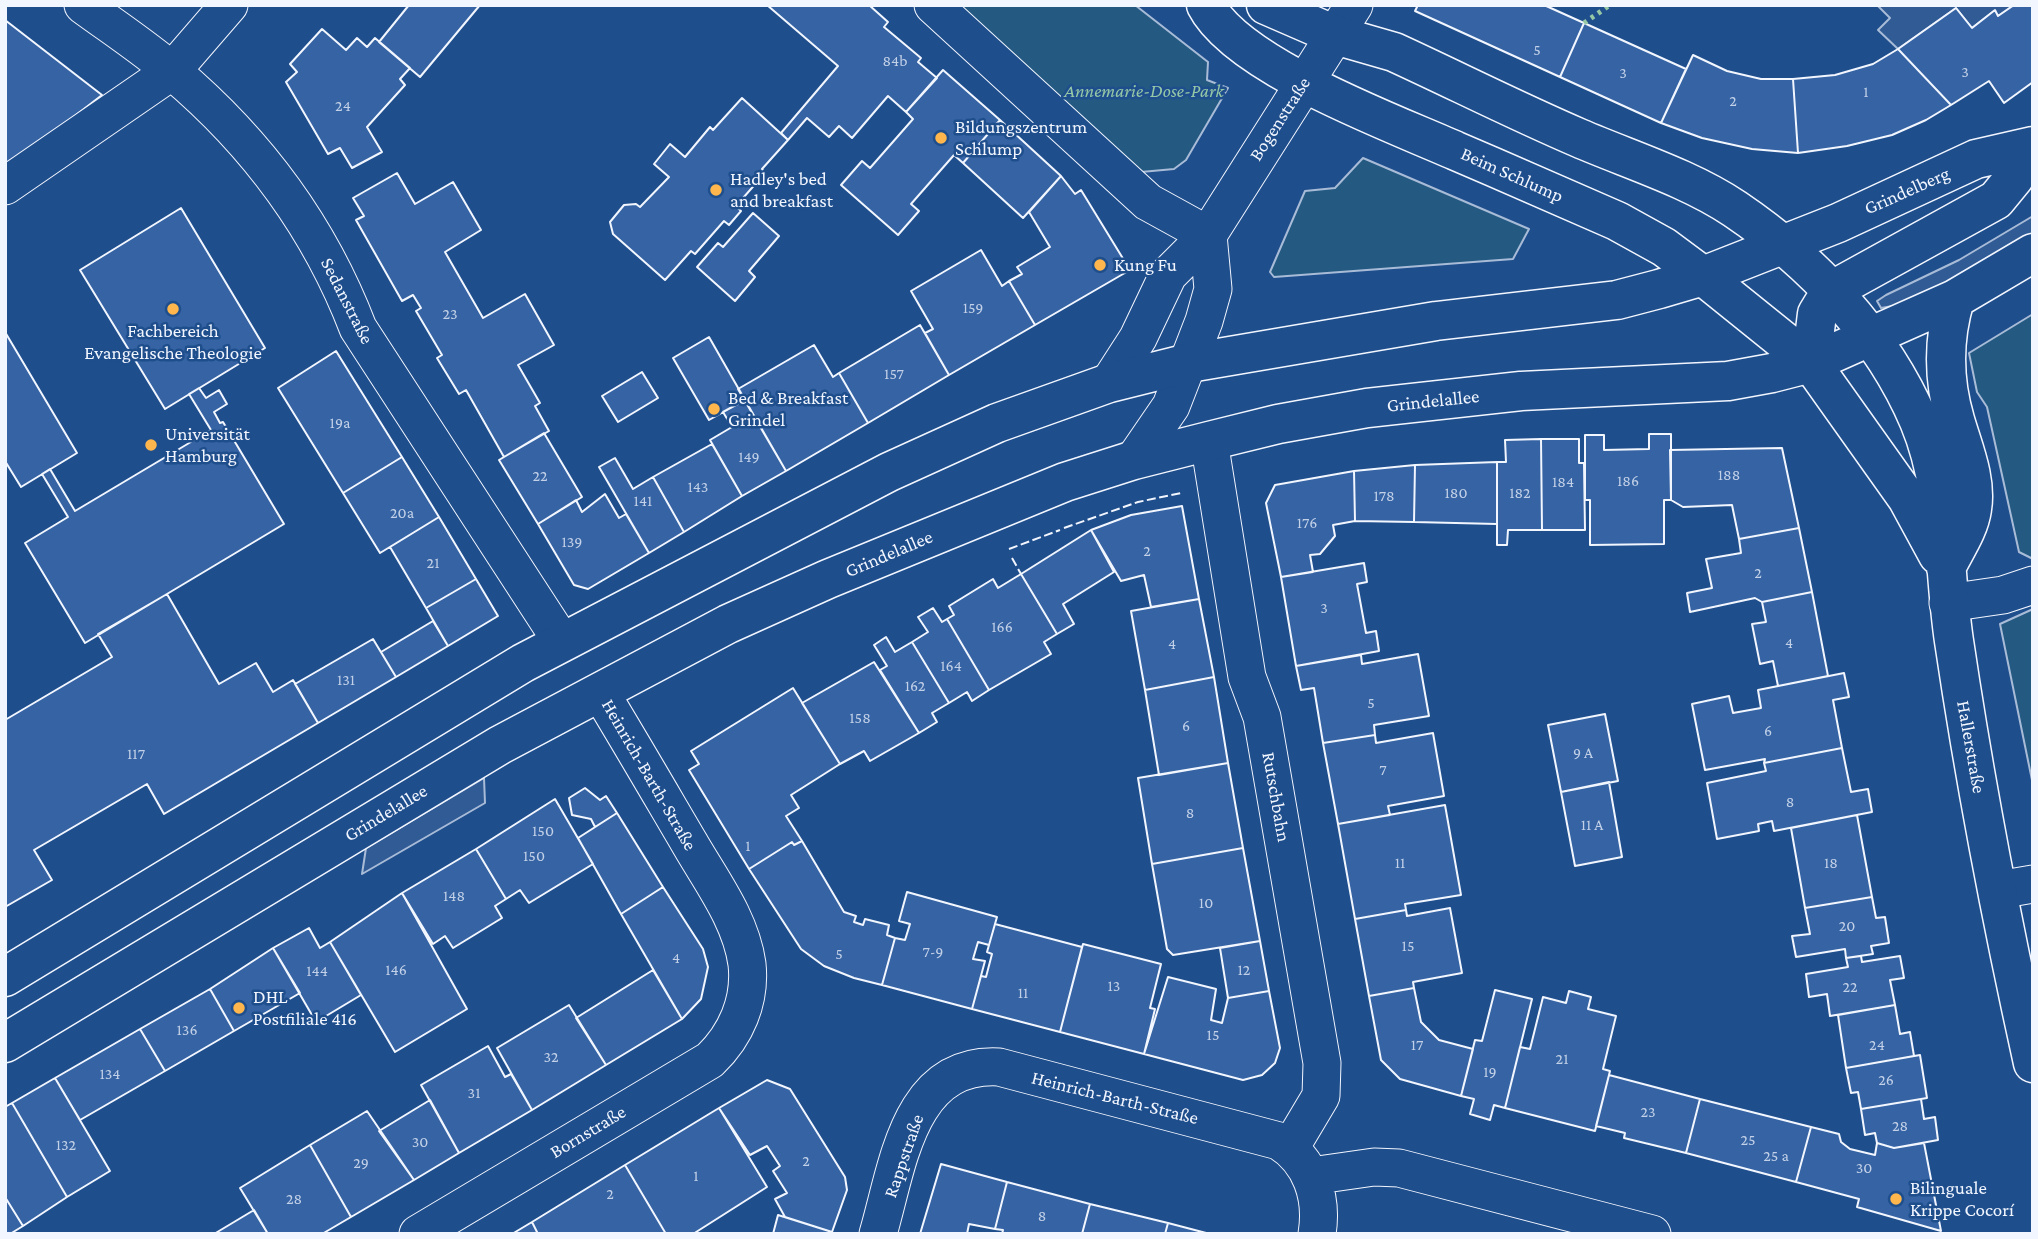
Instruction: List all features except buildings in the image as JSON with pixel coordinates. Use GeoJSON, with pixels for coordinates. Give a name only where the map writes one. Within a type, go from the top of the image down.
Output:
{"type":"FeatureCollection","features":[{"type":"Feature","properties":{"kind":"main road","name":"Beim Schlump"},"geometry":{"type":"LineString","coordinates":[[1206,5],[1214,22],[1304,83],[1618,222],[1664,247],[1811,363]]}},
{"type":"Feature","properties":{"kind":"main road"},"geometry":{"type":"LineString","coordinates":[[1266,5],[1345,20],[1394,52],[1547,124],[1674,178],[1732,207],[1783,244],[1832,291],[1868,336],[1955,299],[2033,253]]}},
{"type":"Feature","properties":{"kind":"main road"},"geometry":{"type":"LineString","coordinates":[[1811,363],[1817,314],[1832,291],[1996,200],[2014,178],[2031,147]]}},
{"type":"Feature","properties":{"kind":"main road","name":"Grindelberg"},"geometry":{"type":"LineString","coordinates":[[1783,244],[1838,223],[1976,159],[2031,147]]}},
{"type":"Feature","properties":{"kind":"main road"},"geometry":{"type":"LineString","coordinates":[[5,976],[417,726],[562,642],[889,471],[997,423],[1109,383],[1189,363],[1436,321],[1617,300],[1703,276],[1783,244]]}},
{"type":"Feature","properties":{"kind":"main road"},"geometry":{"type":"LineString","coordinates":[[1947,586],[1972,509],[1969,465],[1948,390],[1946,336],[1955,299]]}},
{"type":"Feature","properties":{"kind":"main road","name":"Grindelallee"},"geometry":{"type":"LineString","coordinates":[[5,1043],[500,745],[728,624],[828,579],[1065,482],[1134,460],[1278,424],[1367,408],[1584,386],[1727,381],[1811,363],[1868,336]]}},
{"type":"Feature","properties":{"kind":"main road","name":"Hallerstraße"},"geometry":{"type":"LineString","coordinates":[[1868,336],[1891,367],[1927,442],[1941,509],[1947,586],[1968,733],[2015,887],[2033,1063]]}},
{"type":"Feature","properties":{"kind":"main road","name":"Hallerstraße"},"geometry":{"type":"LineString","coordinates":[[1811,363],[1907,498],[1947,586]]}},
{"type":"Feature","properties":{"kind":"street","name":"Sedanstraße"},"geometry":{"type":"LineString","coordinates":[[83,5],[172,71],[259,156],[301,212],[345,294],[358,328],[562,642]]}},
{"type":"Feature","properties":{"kind":"street"},"geometry":{"type":"LineString","coordinates":[[5,186],[172,71],[229,5]]}},
{"type":"Feature","properties":{"kind":"street"},"geometry":{"type":"LineString","coordinates":[[933,5],[1149,202],[1208,234],[1213,289],[1189,363],[1171,406],[1134,460]]}},
{"type":"Feature","properties":{"kind":"street","name":"Bogenstraße"},"geometry":{"type":"LineString","coordinates":[[1109,383],[1138,338],[1168,275],[1208,234],[1345,20]]}},
{"type":"Feature","properties":{"kind":"street","name":"Rutschbahn"},"geometry":{"type":"LineString","coordinates":[[1209,441],[1247,677],[1262,717],[1322,1063],[1321,1096],[1301,1162]]}},
{"type":"Feature","properties":{"kind":"street"},"geometry":{"type":"LineString","coordinates":[[1947,586],[2003,595],[2033,586]]}},
{"type":"Feature","properties":{"kind":"street","name":"Heinrich-Barth-Straße"},"geometry":{"type":"LineString","coordinates":[[600,692],[734,919],[747,965],[747,984],[741,1014]]}},
{"type":"Feature","properties":{"kind":"street","name":"Bornstraße"},"geometry":{"type":"LineString","coordinates":[[418,1234],[710,1060],[724,1046],[741,1014]]}},
{"type":"Feature","properties":{"kind":"street","name":"Heinrich-Barth-Straße"},"geometry":{"type":"LineString","coordinates":[[940,1083],[971,1068],[999,1068],[1262,1135],[1301,1162]]}},
{"type":"Feature","properties":{"kind":"street","name":"Rappstraße"},"geometry":{"type":"LineString","coordinates":[[878,1234],[912,1123],[940,1083]]}},
{"type":"Feature","properties":{"kind":"street"},"geometry":{"type":"LineString","coordinates":[[1317,1234],[1319,1204],[1301,1162],[1399,1168],[1652,1234]]}},
{"type":"Feature","properties":{"kind":"green space","name":"Annemarie-Dose-Park"},"geometry":{"type":"Polygon","coordinates":[[[952,5],[1135,5],[1208,62],[1207,80],[1228,88],[1186,160],[1174,169],[1141,172],[952,5]]]}},
{"type":"Feature","properties":{"kind":"green space"},"geometry":{"type":"Polygon","coordinates":[[[1363,158],[1529,229],[1513,259],[1274,277],[1270,272],[1305,191],[1335,188],[1363,158]]]}},
{"type":"Feature","properties":{"kind":"green space"},"geometry":{"type":"Polygon","coordinates":[[[2033,314],[2033,559],[2019,552],[1987,407],[1977,392],[1969,353],[2033,314]]]}},
{"type":"Feature","properties":{"kind":"green space"},"geometry":{"type":"Polygon","coordinates":[[[2033,609],[2033,785],[2000,624],[2033,609]]]}},
{"type":"Feature","properties":{"kind":"shaded area"},"geometry":{"type":"Polygon","coordinates":[[[1877,5],[2014,5],[1998,16],[1994,11],[1972,28],[1956,8],[1898,49],[1878,30],[1890,18],[1877,5]]]}},
{"type":"Feature","properties":{"kind":"shaded area"},"geometry":{"type":"Polygon","coordinates":[[[2033,216],[2033,234],[1952,281],[1904,304],[1881,308],[1877,301],[1886,295],[1959,260],[2033,216]]]}},
{"type":"Feature","properties":{"kind":"shaded area"},"geometry":{"type":"Polygon","coordinates":[[[484,778],[485,803],[362,874],[366,848],[484,778]]]}},
{"type":"Feature","properties":{"kind":"hedge"},"geometry":{"type":"LineString","coordinates":[[1584,23],[1610,5]]}},
{"type":"Feature","properties":{"kind":"fence"},"geometry":{"type":"LineString","coordinates":[[1064,528],[1138,502],[1181,493]]}},
{"type":"Feature","properties":{"kind":"fence"},"geometry":{"type":"LineString","coordinates":[[1009,549],[1060,530]]}},
{"type":"Feature","properties":{"kind":"fence"},"geometry":{"type":"LineString","coordinates":[[1012,558],[1021,574]]}},
{"type":"Feature","properties":{"kind":"place","name":"Bildungszentrum Schlump"},"geometry":{"type":"Point","coordinates":[941,138]}},
{"type":"Feature","properties":{"kind":"place","name":"Hadley's bed and breakfast"},"geometry":{"type":"Point","coordinates":[716,190]}},
{"type":"Feature","properties":{"kind":"place","name":"Kung Fu"},"geometry":{"type":"Point","coordinates":[1100,265]}},
{"type":"Feature","properties":{"kind":"place","name":"Fachbereich Evangelische Theologie"},"geometry":{"type":"Point","coordinates":[173,309]}},
{"type":"Feature","properties":{"kind":"place","name":"Bed & Breakfast Grindel"},"geometry":{"type":"Point","coordinates":[714,409]}},
{"type":"Feature","properties":{"kind":"place","name":"Universität Hamburg"},"geometry":{"type":"Point","coordinates":[151,445]}},
{"type":"Feature","properties":{"kind":"place","name":"DHL Postfiliale 416"},"geometry":{"type":"Point","coordinates":[239,1008]}},
{"type":"Feature","properties":{"kind":"place","name":"Bilinguale Krippe Cocorí"},"geometry":{"type":"Point","coordinates":[1896,1199]}}]}
